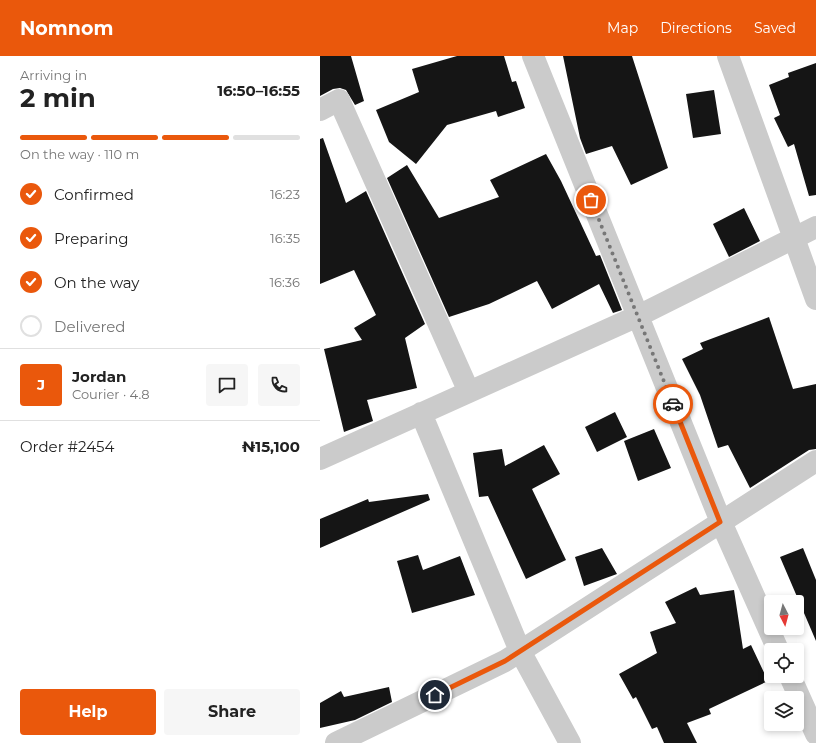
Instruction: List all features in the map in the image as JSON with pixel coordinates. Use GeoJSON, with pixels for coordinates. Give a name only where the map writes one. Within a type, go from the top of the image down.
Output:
{"type":"FeatureCollection","features":[{"type":"Feature","properties":{"kind":"street"},"geometry":{"type":"LineString","coordinates":[[533,56],[720,522],[775,643]]}},
{"type":"Feature","properties":{"kind":"street"},"geometry":{"type":"LineString","coordinates":[[728,56],[816,299]]}},
{"type":"Feature","properties":{"kind":"street"},"geometry":{"type":"LineString","coordinates":[[320,110],[339,100],[470,392]]}},
{"type":"Feature","properties":{"kind":"street"},"geometry":{"type":"LineString","coordinates":[[320,458],[638,316],[793,237],[816,227]]}},
{"type":"Feature","properties":{"kind":"street"},"geometry":{"type":"LineString","coordinates":[[421,413],[520,651],[570,743]]}},
{"type":"Feature","properties":{"kind":"street"},"geometry":{"type":"LineString","coordinates":[[336,743],[505,661],[816,461]]}},
{"type":"Feature","properties":{"kind":"street"},"geometry":{"type":"LineString","coordinates":[[793,683],[816,734]]}},
{"type":"Feature","properties":{"kind":"building"},"geometry":{"type":"Polygon","coordinates":[[[320,56],[351,56],[364,101],[355,105],[346,90],[340,88],[333,89],[320,96],[320,56]]]}},
{"type":"Feature","properties":{"kind":"building"},"geometry":{"type":"Polygon","coordinates":[[[457,56],[504,56],[512,82],[516,81],[525,108],[498,117],[496,111],[447,125],[416,164],[389,142],[376,110],[419,92],[412,69],[457,56]]]}},
{"type":"Feature","properties":{"kind":"building"},"geometry":{"type":"Polygon","coordinates":[[[563,56],[632,56],[668,168],[631,185],[612,146],[586,154],[580,138],[563,56]]]}},
{"type":"Feature","properties":{"kind":"building"},"geometry":{"type":"Polygon","coordinates":[[[816,63],[816,195],[809,196],[794,144],[788,147],[774,118],[780,115],[769,85],[789,77],[788,73],[816,63]]]}},
{"type":"Feature","properties":{"kind":"building"},"geometry":{"type":"Polygon","coordinates":[[[714,90],[721,134],[693,138],[686,94],[714,90]]]}},
{"type":"Feature","properties":{"kind":"building"},"geometry":{"type":"Polygon","coordinates":[[[323,138],[346,203],[366,191],[425,324],[405,338],[417,388],[367,400],[373,421],[344,432],[324,349],[362,340],[354,328],[376,315],[354,270],[320,284],[320,139],[323,138]]]}},
{"type":"Feature","properties":{"kind":"building"},"geometry":{"type":"Polygon","coordinates":[[[546,154],[561,181],[596,256],[600,255],[622,310],[613,313],[599,284],[552,309],[537,281],[489,304],[449,317],[387,178],[407,165],[439,218],[499,197],[490,180],[546,154]]]}},
{"type":"Feature","properties":{"kind":"building"},"geometry":{"type":"Polygon","coordinates":[[[744,208],[760,241],[729,257],[713,224],[744,208]]]}},
{"type":"Feature","properties":{"kind":"building"},"geometry":{"type":"Polygon","coordinates":[[[769,317],[793,389],[816,384],[816,449],[809,450],[750,488],[728,445],[718,448],[700,395],[682,359],[703,349],[700,343],[769,317]]]}},
{"type":"Feature","properties":{"kind":"building"},"geometry":{"type":"Polygon","coordinates":[[[615,412],[627,437],[597,452],[585,427],[615,412]]]}},
{"type":"Feature","properties":{"kind":"building"},"geometry":{"type":"Polygon","coordinates":[[[654,429],[671,468],[638,481],[624,441],[654,429]]]}},
{"type":"Feature","properties":{"kind":"building"},"geometry":{"type":"Polygon","coordinates":[[[544,445],[560,474],[532,489],[566,560],[526,579],[488,496],[479,497],[473,453],[502,449],[505,466],[544,445]]]}},
{"type":"Feature","properties":{"kind":"building"},"geometry":{"type":"Polygon","coordinates":[[[428,494],[430,500],[320,548],[320,519],[368,499],[369,502],[428,494]]]}},
{"type":"Feature","properties":{"kind":"building"},"geometry":{"type":"Polygon","coordinates":[[[602,548],[617,574],[584,586],[575,557],[602,548]]]}},
{"type":"Feature","properties":{"kind":"building"},"geometry":{"type":"Polygon","coordinates":[[[803,548],[816,580],[816,641],[804,613],[804,595],[796,595],[780,557],[803,548]]]}},
{"type":"Feature","properties":{"kind":"building"},"geometry":{"type":"Polygon","coordinates":[[[418,555],[423,570],[460,556],[475,595],[412,613],[397,561],[418,555]]]}},
{"type":"Feature","properties":{"kind":"building"},"geometry":{"type":"Polygon","coordinates":[[[696,587],[700,595],[734,590],[743,649],[751,645],[764,673],[764,683],[709,709],[711,714],[687,723],[697,743],[664,743],[657,727],[652,729],[636,697],[633,699],[619,674],[657,653],[650,632],[676,623],[665,602],[696,587]]]}},
{"type":"Feature","properties":{"kind":"building"},"geometry":{"type":"Polygon","coordinates":[[[389,687],[392,702],[355,720],[320,728],[320,703],[341,691],[344,697],[389,687]]]}},
{"type":"Feature","properties":{"kind":"way so far"},"geometry":{"type":"LineString","coordinates":[[591,200],[673,404]]}},
{"type":"Feature","properties":{"kind":"route"},"geometry":{"type":"LineString","coordinates":[[435,695],[505,661],[720,522],[673,404]]}}]}
